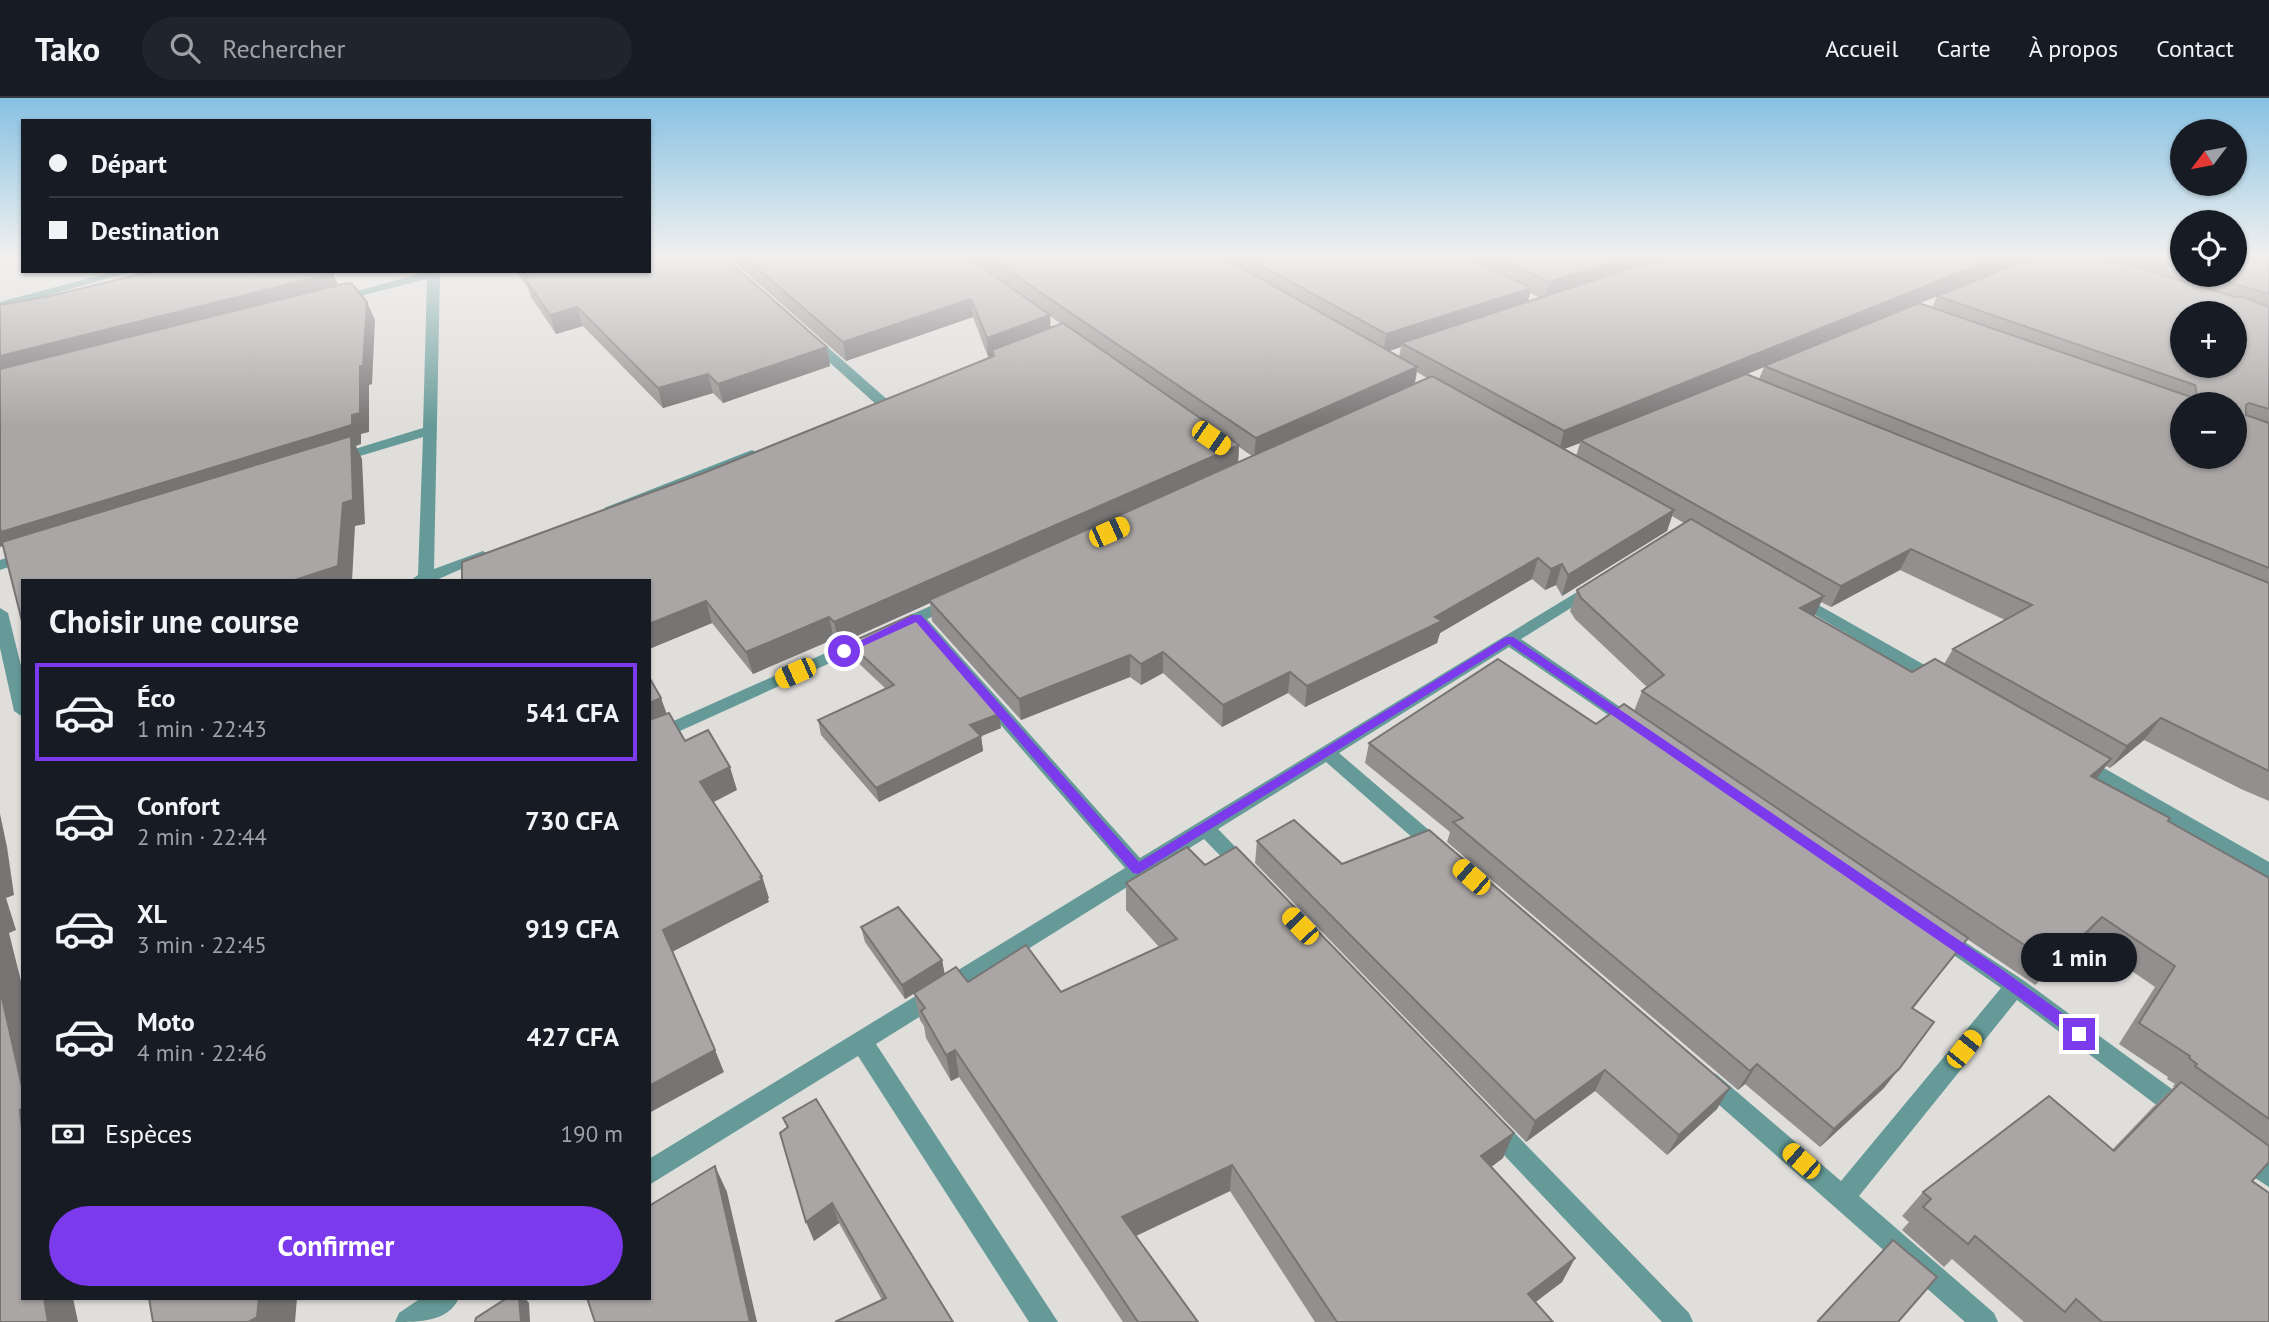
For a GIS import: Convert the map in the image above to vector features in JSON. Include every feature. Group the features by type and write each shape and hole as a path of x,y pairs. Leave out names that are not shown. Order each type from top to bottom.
{"street":[{"path":"424,579 433,312"},
{"path":"805,334 884,404"},
{"path":"326,463 431,430"},
{"path":"596,513 766,449"},
{"path":"0,565 39,552"},
{"path":"427,579 492,553"},
{"path":"651,1171 1614,574"},
{"path":"1791,594 1958,691"},
{"path":"651,738 967,595"},
{"path":"0,613 21,703"},
{"path":"917,618 1138,869"},
{"path":"1509,639 1647,734"},
{"path":"1326,752 1452,861"},
{"path":"2066,754 2269,872"},
{"path":"1205,828 1264,888"},
{"path":"1923,923 2015,986 2203,1126"},
{"path":"1843,1197 2015,986"},
{"path":"861,1041 1045,1322"},
{"path":"1695,1070 1985,1322"},
{"path":"1477,1110 1680,1322"},
{"path":"2225,1143 2269,1175"}],"building":[{"path":"0,312 176,312 0,356"},
{"path":"230,312 366,312 363,366 360,366 360,413 352,415 352,425 1,532 0,369"},
{"path":"582,312 787,312 827,347 718,384 708,374 658,388"},
{"path":"808,312 932,312 843,342"},
{"path":"976,312 1046,312 1050,315 987,338"},
{"path":"1070,312 1320,312 1417,367 1256,438"},
{"path":"1346,312 1455,312 1386,334"},
{"path":"1496,312 1861,312 1564,431 1401,343"},
{"path":"1897,312 1945,312 2177,392 2170,392 2170,469 2247,469 2247,415 2269,423 2269,568 1764,366"},
{"path":"1984,312 2170,312 2170,376"},
{"path":"2247,312 2269,312 2269,409 2247,404 2247,392 2196,392 2195,385 2175,378 2247,378"},
{"path":"1063,323 1239,445 834,622 829,617 746,652 706,601 651,623 651,579 462,579 462,562 701,474 994,356 992,350"},
{"path":"1746,374 2269,583 2269,771 2161,718 2127,746 1953,649 2032,605 1911,549 1841,586 1580,440"},
{"path":"1432,376 1674,510 1568,575 1562,564 1551,569 1538,558 1435,617 1442,621 1307,686 1290,672 1223,705 1163,652 1141,664 1130,655 1019,699 929,600"},
{"path":"351,436 353,500 343,503 338,566 298,579 21,579 21,617 2,542"},
{"path":"1691,519 1824,596 1800,608 1912,672 1935,659 2111,759 2091,776 2170,818 2168,821 2269,878 2269,1119 2195,1066 2197,1064 2190,1056 2139,1023 2175,966 2102,917 2053,964 1642,691 1664,675 1581,598 1577,590"},
{"path":"912,615 999,714 970,725 981,736 876,788 818,720 894,685 849,643"},
{"path":"1498,659 1596,724 1624,704 1968,938 1912,1008 1934,1022 1899,1069 1834,1129 1757,1064 1750,1071 1453,822 1463,818 1369,743"},
{"path":"651,680 661,698 651,702"},
{"path":"669,713 685,741 708,730 730,767 700,782 762,876 762,880 663,930 715,1050 651,1085 651,719"},
{"path":"1294,820 1342,864 1429,830 1730,1088 1679,1135 1605,1070 1535,1121 1257,841"},
{"path":"1187,847 1205,865 1236,847 1514,1133 1481,1156 1575,1258 1528,1294 1553,1322 1337,1322 1232,1165 1122,1217 1198,1322 1138,1322 955,1050 946,1055 921,1011 925,1008 914,993 956,967 968,982 1026,945 1061,992 1177,939 1126,883"},
{"path":"898,907 942,960 902,985 861,927"},
{"path":"0,989 21,1082 21,1300 44,1300 48,1322 0,1322"},
{"path":"2181,1082 2269,1146 2269,1162 2252,1181 2269,1193 2269,1322 2102,1322 2076,1299 2065,1312 1975,1236 1968,1244 1923,1207 1931,1199 1923,1192 2049,1096 2114,1151"},
{"path":"816,1099 953,1322 835,1322 886,1298 832,1203 806,1222 780,1133 788,1127 783,1118"},
{"path":"715,1166 750,1322 595,1322 588,1300 651,1300 651,1205"},
{"path":"1893,1240 1937,1277 1898,1322 1818,1321"},
{"path":"149,1300 259,1300 257,1317 248,1322 153,1322"},
{"path":"504,1300 519,1300 521,1322 475,1322 476,1318"}],"route":[{"path":"844,651 917,618 1138,869 1509,639 1992,970 2079,1034"}]}
